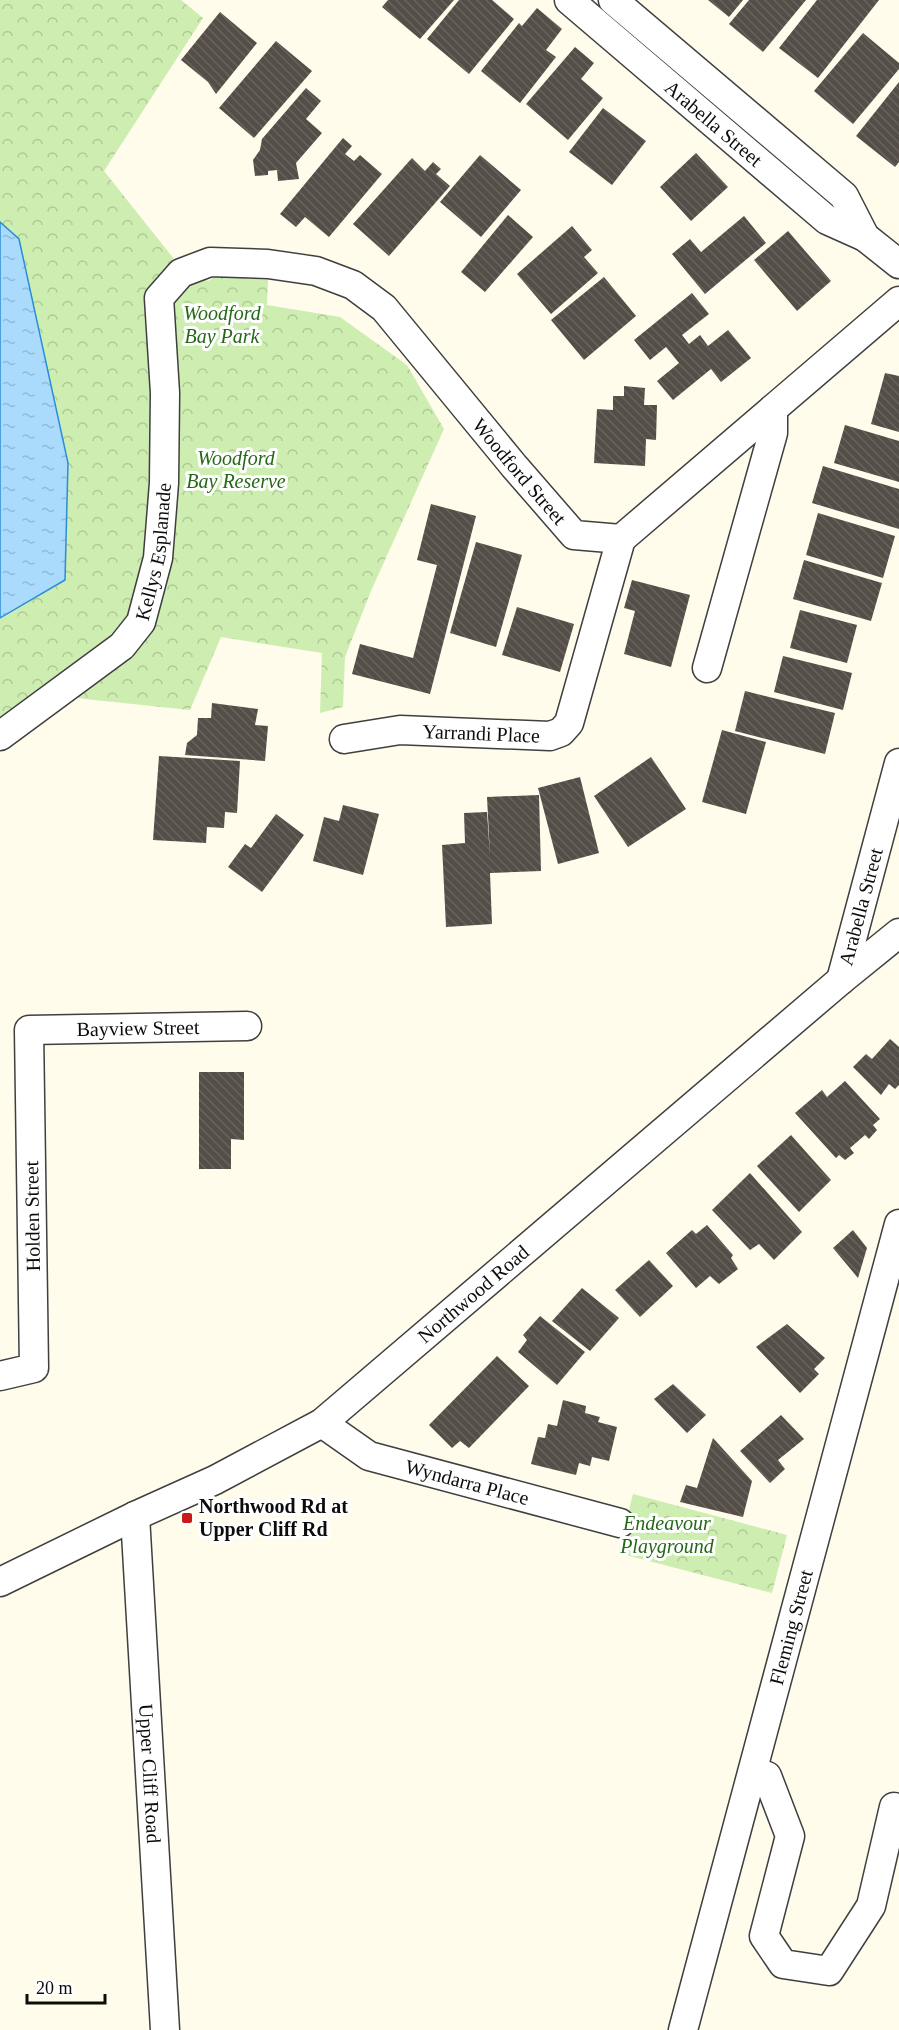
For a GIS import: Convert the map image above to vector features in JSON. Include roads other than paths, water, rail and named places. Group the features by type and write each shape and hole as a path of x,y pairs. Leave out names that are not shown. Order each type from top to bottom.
{"street":[{"name":"Arabella Street","path":"569,0 827,220 865,237 899,264"},
{"name":"Arabella Street","path":"613,0 844,196 865,237"},
{"name":"Woodford Street","path":"159,298 181,273 210,262 268,264 316,271 353,285 384,308 506,458 574,535 621,539"},
{"name":"Kellys Esplanade","path":"0,736 122,646 141,622 158,558 164,483 165,393 159,298"},
{"path":"621,539 899,301"},
{"path":"707,668 773,433 773,409"},
{"name":"Yarrandi Place","path":"344,740 400,730 550,736 561,732 569,723 621,539"},
{"name":"Arabella Street","path":"841,980 899,763"},
{"name":"Northwood Road","path":"0,1582 215,1480 322,1423 899,933"},
{"name":"Bayview Street","path":"29,1030 247,1026"},
{"name":"Holden Street","path":"0,1376 34,1368 29,1030"},
{"name":"Fleming Street","path":"683,2030 899,1224"},
{"name":"Wyndarra Place","path":"322,1423 369,1456 620,1523"},
{"name":"Upper Cliff Road","path":"135,1516 165,2030"},
{"path":"753,1771 767,1776 790,1836 765,1936 783,1964 828,1971 872,1906 894,1807"}],"water":[{"path":"0,222 19,239 68,463 65,580 0,618"}],"place":[{"name":"Northwood Rd at Upper Cliff Rd","path":"187,1518"}],"park label":[{"name":"Woodford Bay Park","path":"222,324"},
{"name":"Woodford Bay Reserve","path":"236,470"},
{"name":"Endeavour Playground","path":"667,1534"}]}
